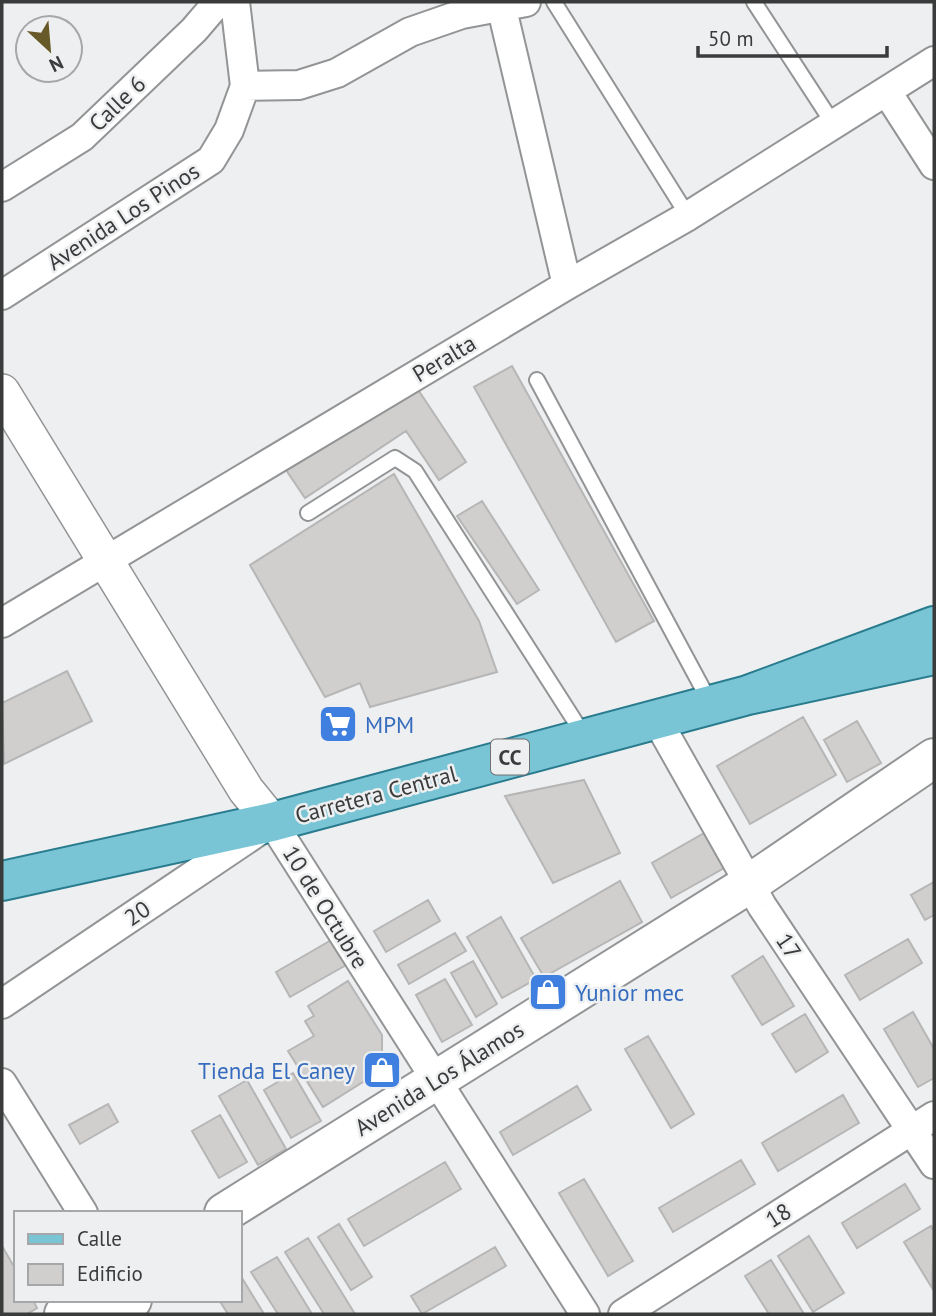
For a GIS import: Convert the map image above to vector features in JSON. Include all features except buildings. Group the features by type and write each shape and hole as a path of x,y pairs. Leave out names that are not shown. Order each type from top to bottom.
{"main road":[{"name":"Carretera Central","path":"748,695 934,626"},
{"name":"Carretera Central","path":"2,881 272,822 748,695 934,655"},
{"name":"Avenida Los Álamos","path":"755,895 934,758"},
{"name":"Avenida Los Álamos","path":"242,1232 443,1091 755,895 934,790"},
{"name":"Avenida Los Álamos","path":"227,1211 443,1091"},
{"path":"64,1314 83,1302"},
{"path":"111,1314 132,1302"}],"street":[{"name":"Calle 6","path":"2,187 82,136 194,30 218,2"},
{"name":"Avenida Los Pinos","path":"2,295 211,160 229,130 245,86 235,2"},
{"path":"245,86 299,85 337,73 410,32 462,14 514,5 567,285"},
{"name":"Peralta","path":"2,623 567,285 688,216 934,61"},
{"path":"887,92 934,164"},
{"name":"10 de Octubre","path":"2,392 103,562 246,790 272,822 585,1314"},
{"name":"17","path":"657,720 755,895 924,1123 934,1164"},
{"name":"20","path":"2,1004 272,822"},
{"path":"2,1083 82,1211"},
{"name":"18","path":"623,1314 924,1123"}],"lane":[{"path":"554,2 688,216"},
{"path":"754,2 834,125"},
{"path":"537,380 712,705"},
{"path":"308,513 396,458 415,471 585,737"}],"place":[{"name":"MPM","path":"338,724"},
{"name":"Yunior mec","path":"548,992"},
{"name":"Tienda El Caney","path":"382,1070"}]}
